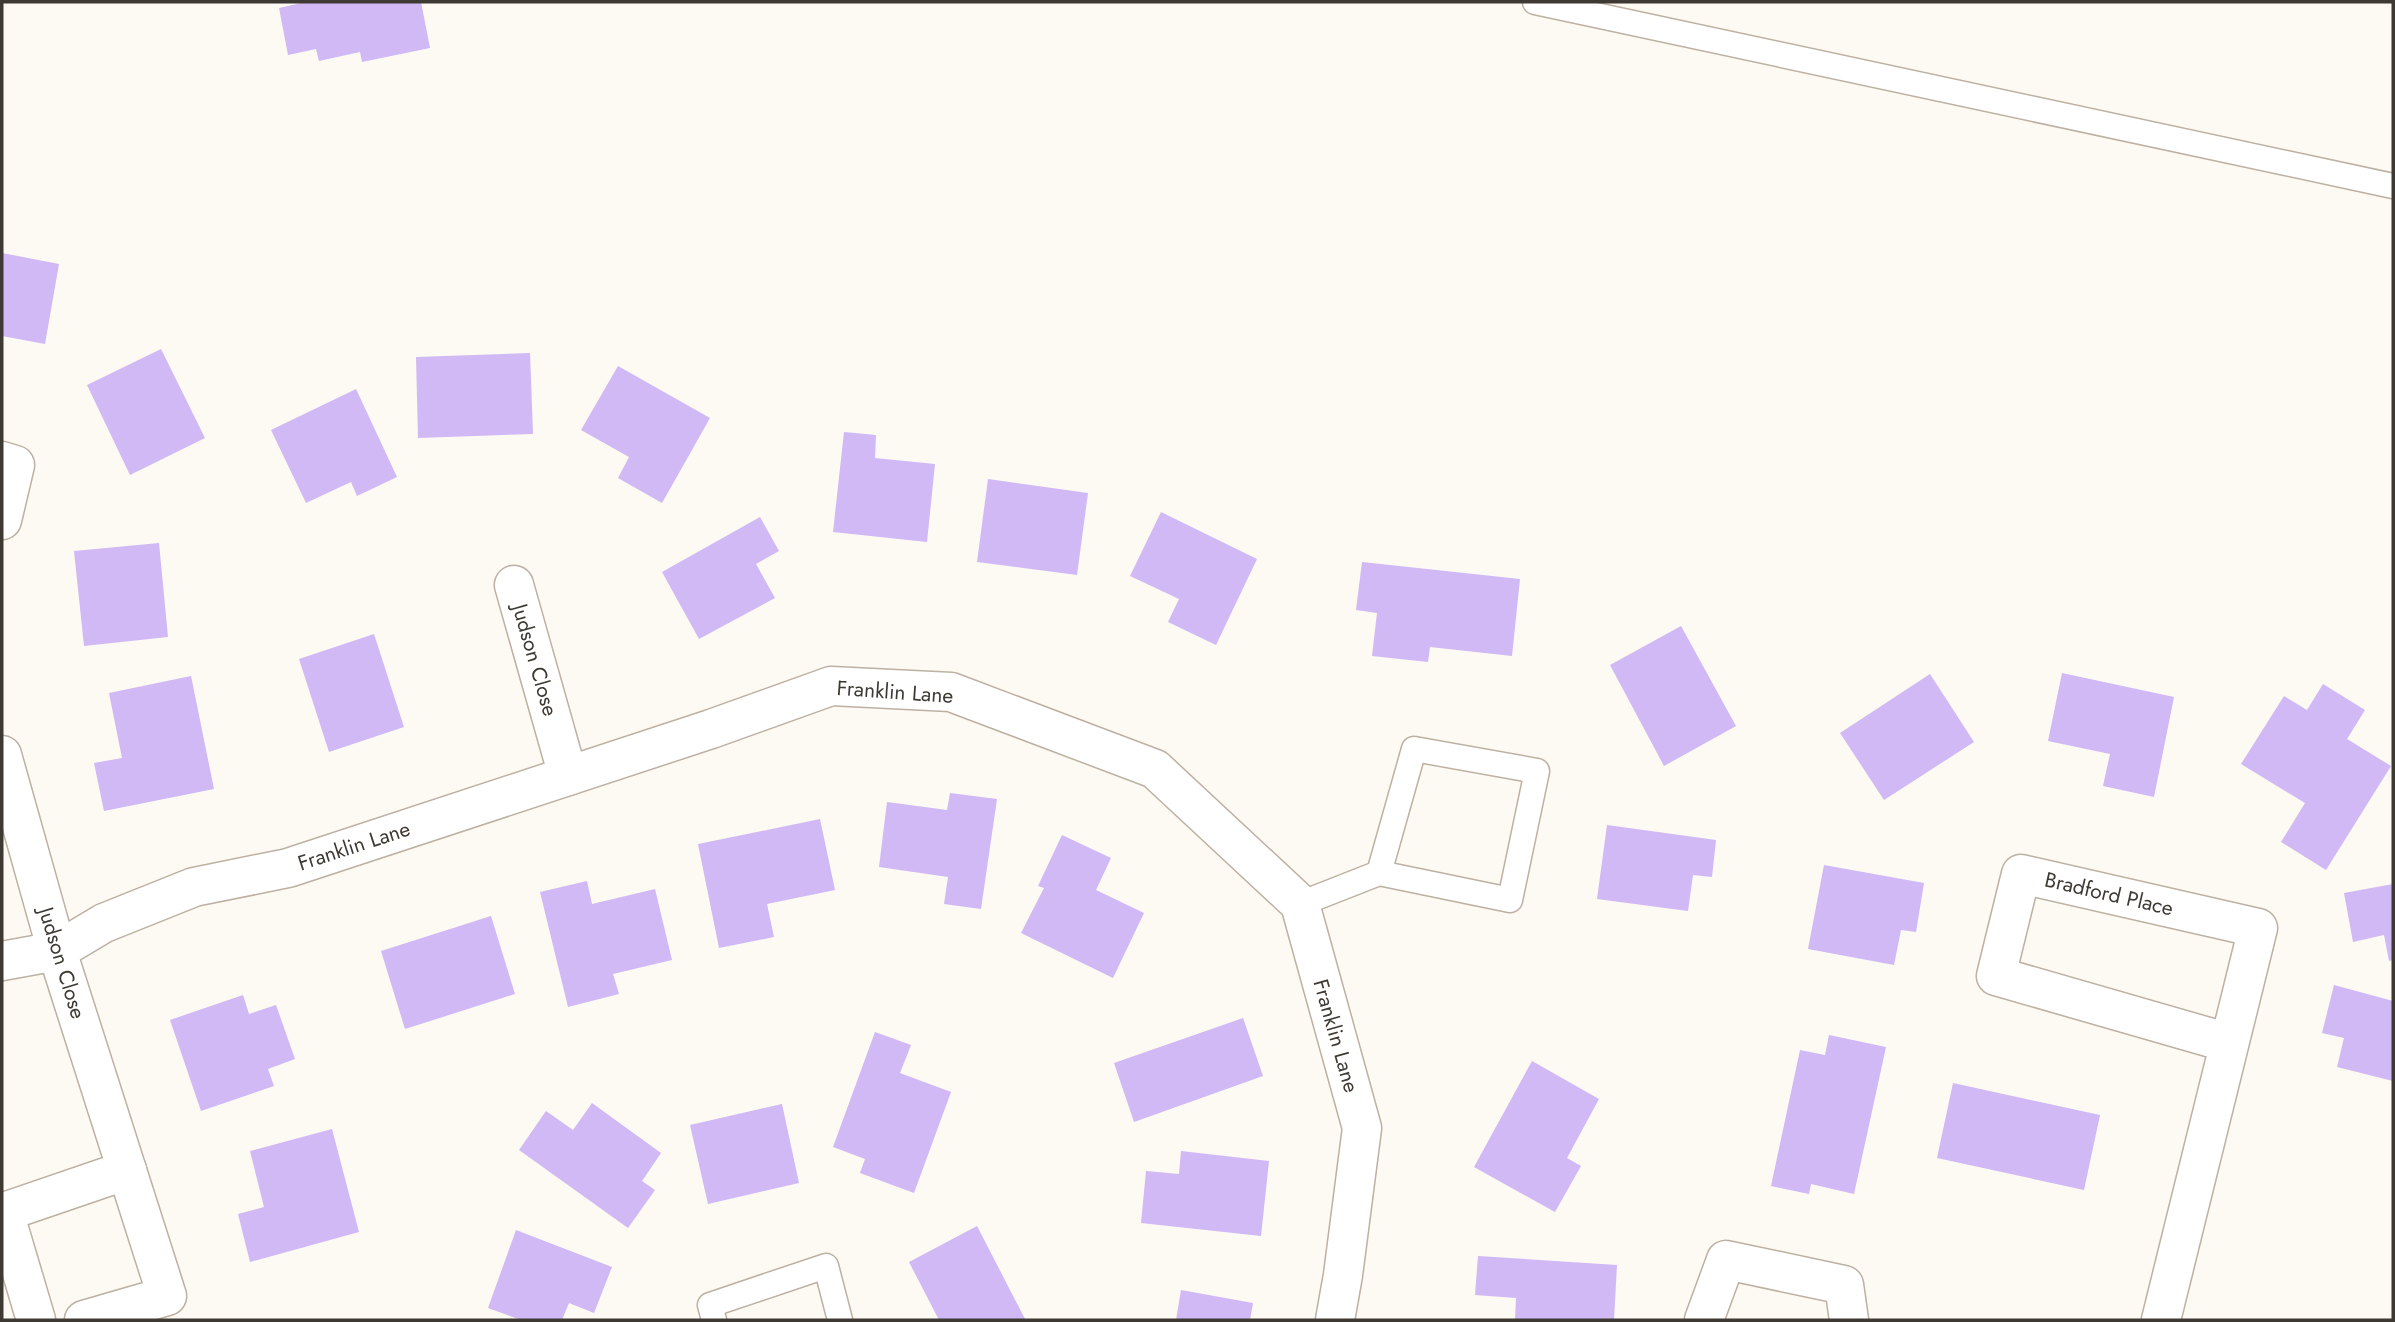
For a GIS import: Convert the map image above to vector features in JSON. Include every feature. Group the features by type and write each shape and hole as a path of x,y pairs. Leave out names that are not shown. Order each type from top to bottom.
{"street":[{"path":"2,461 15,465 2,520"},
{"name":"Judson Close","path":"514,585 568,776"},
{"name":"Franklin Lane","path":"2,961 57,951 104,923 194,887 288,868 711,729 831,686 951,692 1155,769 1300,904 1362,1128 1335,1320"},
{"name":"Judson Close","path":"2,755 57,951 167,1296 84,1320"},
{"name":"Bradford Place","path":"2161,1320 2258,928 2021,874 1996,976 2229,1044"},
{"path":"36,1320 4,1212 127,1170"},
{"path":"1704,1320 1726,1260 1844,1285 1849,1320"}],"lane":[{"path":"1535,2 2393,186"},
{"path":"1300,904 1379,873 1510,900 1537,771 1414,749 1379,873"},
{"path":"714,1320 710,1305 825,1266 840,1320"}],"building":[{"path":"306,2 421,2 430,48 362,62 360,52 319,61 316,49 288,55 279,8"},
{"path":"2,253 59,264 45,344 2,336"},
{"path":"161,349 205,438 130,475 87,385"},
{"path":"530,353 533,434 418,438 416,357"},
{"path":"618,366 710,418 662,503 618,478 629,457 581,430"},
{"path":"356,389 397,477 357,496 351,482 306,503 271,430"},
{"path":"844,432 876,435 875,458 935,464 927,542 833,532"},
{"path":"988,479 1088,493 1077,575 977,562"},
{"path":"1161,512 1257,559 1216,645 1168,622 1179,599 1130,576"},
{"path":"760,517 779,551 756,564 775,598 699,639 662,572"},
{"path":"159,543 168,637 84,646 74,551"},
{"path":"1362,562 1520,579 1512,656 1430,647 1428,662 1372,656 1377,613 1356,610"},
{"path":"1681,626 1736,726 1664,766 1610,665"},
{"path":"374,634 404,727 329,752 299,659"},
{"path":"2062,673 2174,697 2154,797 2103,786 2110,754 2048,741"},
{"path":"1930,674 1974,742 1884,800 1840,733"},
{"path":"191,676 214,789 104,811 94,763 122,758 109,693"},
{"path":"2323,684 2365,710 2347,739 2391,766 2326,870 2281,842 2305,803 2241,764 2284,696 2307,710"},
{"path":"950,793 997,799 981,909 944,904 948,877 879,867 887,802 947,810"},
{"path":"820,819 835,890 767,904 774,937 719,948 698,844"},
{"path":"1607,825 1716,840 1712,877 1693,875 1688,911 1597,899"},
{"path":"1062,835 1111,858 1096,890 1144,913 1113,978 1021,933 1044,888 1038,886"},
{"path":"1824,865 1924,883 1916,932 1901,930 1894,965 1808,949"},
{"path":"587,881 592,904 655,889 672,960 613,974 619,994 568,1007 540,892"},
{"path":"2393,884 2393,960 2389,961 2384,935 2353,942 2344,893"},
{"path":"491,916 515,994 405,1029 381,951"},
{"path":"2334,985 2393,1001 2393,1081 2337,1067 2344,1038 2322,1033"},
{"path":"243,995 249,1014 276,1005 295,1059 268,1069 274,1086 201,1111 170,1020"},
{"path":"1243,1018 1263,1076 1134,1122 1114,1063"},
{"path":"875,1032 911,1045 900,1073 951,1092 914,1193 860,1173 865,1159 833,1147"},
{"path":"1829,1035 1886,1047 1854,1194 1811,1184 1809,1194 1771,1186 1800,1050 1825,1055"},
{"path":"1532,1061 1599,1099 1567,1158 1581,1166 1555,1212 1474,1167"},
{"path":"1953,1083 2100,1115 2084,1190 1937,1158"},
{"path":"592,1103 661,1153 642,1181 655,1190 628,1228 519,1150 546,1111 573,1130"},
{"path":"782,1104 799,1183 708,1204 690,1125"},
{"path":"332,1129 359,1232 250,1262 238,1214 264,1207 250,1151"},
{"path":"1181,1151 1269,1161 1261,1236 1141,1223 1146,1171 1179,1174"},
{"path":"977,1226 1024,1320 939,1320 909,1262"},
{"path":"516,1230 612,1267 594,1313 569,1303 562,1320 521,1320 488,1308"},
{"path":"1478,1256 1617,1265 1614,1320 1515,1320 1516,1298 1475,1295"},
{"path":"1181,1290 1253,1303 1250,1320 1176,1320"}]}
